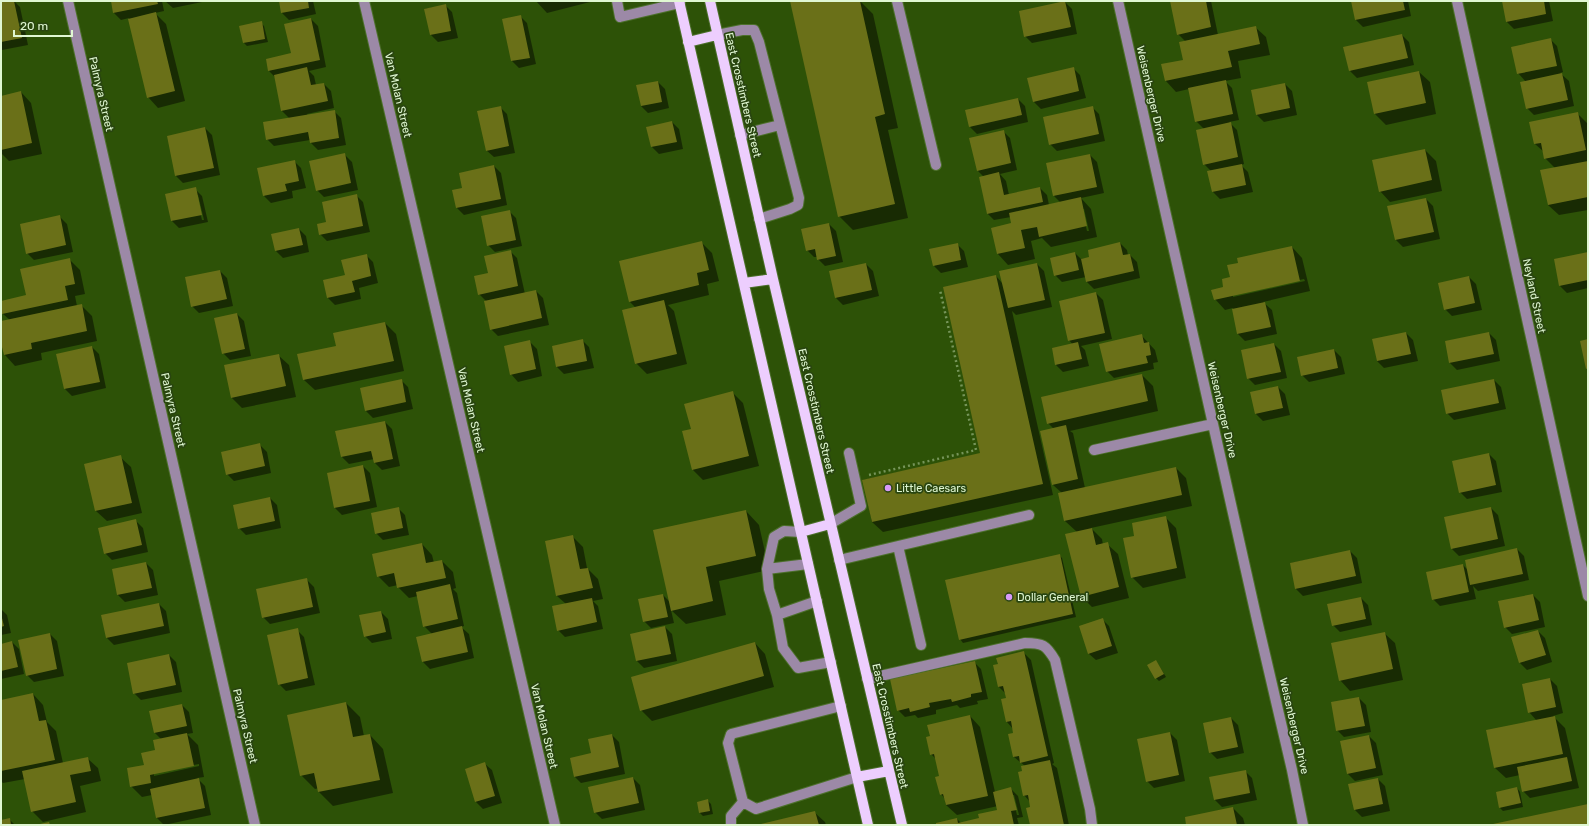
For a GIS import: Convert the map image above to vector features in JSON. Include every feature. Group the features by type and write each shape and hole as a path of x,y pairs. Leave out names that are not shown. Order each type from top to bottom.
{"main road":[{"name":"East Crosstimbers Street","path":"710,1 830,524 902,825"},
{"path":"679,2 868,825"},
{"path":"688,42 718,35"},
{"path":"744,283 773,279"},
{"path":"801,532 830,524"},
{"path":"857,777 889,771"}],"street":[{"name":"Palmyra Street","path":"68,1 255,825"},
{"name":"Van Molan Street","path":"364,1 555,825"},
{"path":"617,1 620,17 679,2"},
{"path":"898,1 936,165"},
{"name":"Weisenberger Drive","path":"1118,1 1292,770 1303,825"},
{"name":"Neyland Street","path":"1457,1 1588,596"},
{"path":"718,35 742,30 754,30 760,42 799,198 798,204 790,209 759,219"},
{"path":"740,135 780,125"},
{"path":"1094,450 1213,424"},
{"path":"830,524 861,506 849,453"},
{"path":"839,560 1029,515"},
{"path":"801,532 784,531 774,537 768,569 769,589 777,615 783,648 798,668 831,662"},
{"path":"898,546 921,645"},
{"path":"768,569 808,564"},
{"path":"777,615 817,601"},
{"path":"867,679 1025,643 1038,643 1048,648 1055,660 1090,810 1092,825"},
{"path":"841,706 731,734 728,743 743,802 756,809 857,777"},
{"path":"731,825 731,816 743,802"}],"path":[{"path":"855,479 976,450 940,290"}],"building":[{"path":"14,1 22,38 1,42 1,2"},
{"path":"111,1 157,1 158,4 113,13"},
{"path":"279,1 308,1 309,8 281,13"},
{"path":"790,1 860,1 885,114 875,117 895,204 838,217"},
{"path":"1065,1 1071,27 1024,37 1019,11"},
{"path":"1170,1 1206,1 1211,27 1177,35"},
{"path":"1351,1 1403,1 1405,10 1355,20"},
{"path":"1502,1 1544,1 1546,14 1506,22"},
{"path":"446,4 451,31 430,35 424,9"},
{"path":"156,12 175,91 147,98 128,19"},
{"path":"521,15 530,58 511,61 502,19"},
{"path":"311,18 320,60 268,71 266,59 291,53 284,24"},
{"path":"262,21 265,39 243,43 239,26"},
{"path":"1256,26 1260,44 1228,51 1232,67 1165,81 1161,64 1183,60 1179,42"},
{"path":"1402,34 1408,58 1349,71 1343,47"},
{"path":"1551,38 1557,66 1517,74 1511,47"},
{"path":"307,67 311,85 324,83 328,101 281,111 274,75"},
{"path":"1074,67 1079,91 1033,102 1027,78"},
{"path":"1419,71 1426,103 1374,114 1367,82"},
{"path":"1562,73 1568,100 1526,109 1520,82"},
{"path":"1226,80 1233,114 1195,122 1188,88"},
{"path":"658,81 662,102 641,106 636,85"},
{"path":"1285,83 1290,108 1256,115 1251,90"},
{"path":"21,91 32,143 1,150 1,96"},
{"path":"1018,98 1022,115 969,127 965,110"},
{"path":"501,106 509,146 486,151 477,111"},
{"path":"1093,106 1099,134 1049,145 1043,117"},
{"path":"335,110 339,138 310,143 308,132 266,140 263,122"},
{"path":"1578,112 1586,150 1544,159 1541,143 1534,144 1529,122"},
{"path":"672,121 677,142 651,147 646,127"},
{"path":"1231,122 1238,157 1203,165 1196,130"},
{"path":"205,127 214,168 175,176 167,136"},
{"path":"1004,130 1011,163 977,171 969,138"},
{"path":"1425,149 1432,180 1379,192 1372,160"},
{"path":"345,153 351,183 316,191 309,161"},
{"path":"1090,154 1097,187 1053,196 1046,163"},
{"path":"295,160 299,181 285,184 287,191 263,196 257,168"},
{"path":"1588,161 1588,197 1548,205 1540,170"},
{"path":"1242,164 1246,185 1212,192 1207,171"},
{"path":"494,165 501,199 456,208 452,190 462,188 459,173"},
{"path":"999,172 1004,195 1040,187 1043,202 987,214 979,177"},
{"path":"196,187 202,215 171,221 165,194"},
{"path":"357,194 363,226 319,235 317,224 326,222 322,202"},
{"path":"1081,197 1087,226 1039,237 1037,227 1021,230 1025,248 997,254 991,228 1011,223 1009,213"},
{"path":"1426,198 1434,232 1395,240 1387,206"},
{"path":"510,210 516,240 487,246 481,216"},
{"path":"60,215 66,245 26,254 20,224"},
{"path":"829,223 836,256 817,260 815,249 806,251 801,229"},
{"path":"299,228 303,245 275,251 271,234"},
{"path":"702,241 709,270 697,273 699,285 629,302 619,261"},
{"path":"1120,242 1123,255 1130,254 1134,271 1086,282 1081,259 1089,257 1088,250"},
{"path":"958,243 961,260 933,266 929,249"},
{"path":"1292,246 1300,281 1214,300 1211,290 1223,287 1222,279 1230,277 1227,265 1238,263 1237,258"},
{"path":"511,250 518,286 478,295 474,276 488,273 484,256"},
{"path":"1075,252 1079,270 1054,276 1050,258"},
{"path":"1588,252 1588,280 1559,286 1554,259"},
{"path":"367,254 371,276 352,281 355,292 327,298 323,280 345,275 341,260"},
{"path":"70,258 75,284 65,286 68,300 2,314 1,301 26,295 20,269"},
{"path":"866,263 872,290 835,298 829,271"},
{"path":"1037,263 1045,300 1008,308 999,271"},
{"path":"220,270 227,299 191,307 185,277"},
{"path":"996,275 1043,484 872,522 862,480 980,453 943,287"},
{"path":"1469,276 1475,303 1444,310 1438,283"},
{"path":"536,290 542,318 490,330 484,301"},
{"path":"1096,292 1105,333 1068,341 1059,301"},
{"path":"664,300 677,354 635,364 622,310"},
{"path":"1265,302 1271,327 1237,334 1232,309"},
{"path":"82,304 87,331 31,343 32,349 4,355 1,343 1,321"},
{"path":"237,313 245,349 222,354 214,318"},
{"path":"385,322 394,361 303,380 297,354 336,346 333,333"},
{"path":"1406,332 1411,354 1377,361 1372,339"},
{"path":"1489,332 1494,354 1449,363 1445,341"},
{"path":"1142,334 1144,343 1149,342 1151,355 1146,356 1148,363 1106,372 1099,344"},
{"path":"583,339 587,361 556,367 552,346"},
{"path":"1588,339 1588,368 1586,369 1580,341"},
{"path":"530,340 536,369 510,375 504,346"},
{"path":"1078,342 1082,359 1055,365 1052,348"},
{"path":"1274,343 1281,372 1247,379 1241,350"},
{"path":"92,346 100,382 64,389 56,354"},
{"path":"1334,349 1338,368 1301,376 1297,357"},
{"path":"279,354 286,386 231,398 224,365"},
{"path":"1142,374 1148,401 1047,424 1041,397"},
{"path":"402,379 406,402 365,411 360,388"},
{"path":"1494,379 1499,403 1446,414 1441,390"},
{"path":"1278,386 1283,408 1255,414 1250,392"},
{"path":"733,391 749,456 692,470 682,431 691,429 684,404"},
{"path":"385,421 393,459 374,463 371,451 341,457 335,431"},
{"path":"1066,425 1078,479 1052,485 1040,431"},
{"path":"260,443 265,466 226,475 221,452"},
{"path":"1489,453 1496,485 1459,493 1452,461"},
{"path":"121,455 132,503 95,511 84,464"},
{"path":"363,465 370,501 334,508 327,473"},
{"path":"1176,467 1182,495 1064,521 1058,493"},
{"path":"270,497 275,521 238,529 233,505"},
{"path":"399,507 403,528 375,534 371,513"},
{"path":"1491,507 1498,539 1451,549 1444,517"},
{"path":"746,510 756,556 706,567 713,601 671,611 653,530"},
{"path":"1166,516 1177,568 1131,578 1123,538 1134,536 1132,523"},
{"path":"136,519 142,545 104,554 98,528"},
{"path":"1092,528 1096,545 1108,542 1119,587 1081,597 1065,534"},
{"path":"573,535 580,569 588,568 593,588 556,596 545,541"},
{"path":"422,543 426,563 442,560 446,578 397,588 394,573 377,577 372,554"},
{"path":"1517,548 1523,574 1470,585 1465,560"},
{"path":"1350,550 1356,576 1295,589 1290,563"},
{"name":"Dollar General","path":"1060,554 1073,614 959,640 945,580"},
{"path":"146,562 152,588 117,595 112,569"},
{"path":"1463,564 1469,592 1432,600 1426,572"},
{"path":"307,578 313,607 262,618 256,589"},
{"path":"450,584 458,619 423,627 416,592"},
{"path":"663,594 668,617 643,622 638,599"},
{"path":"1533,594 1539,620 1504,628 1498,601"},
{"path":"1361,597 1366,619 1332,626 1327,604"},
{"path":"592,598 597,622 557,631 552,606"},
{"path":"159,603 164,626 106,638 101,615"},
{"path":"381,611 386,632 364,637 359,615"},
{"path":"1,614 4,626 1,627"},
{"path":"1103,618 1112,646 1088,654 1079,626"},
{"path":"462,626 468,652 422,662 416,637"},
{"path":"665,626 671,654 636,661 630,634"},
{"path":"298,628 308,678 278,685 267,635"},
{"path":"1538,630 1546,655 1519,663 1511,637"},
{"path":"1385,632 1393,669 1339,681 1331,643"},
{"path":"50,633 57,669 26,676 18,640"},
{"path":"12,641 18,667 1,671 1,644"},
{"path":"755,642 764,676 640,711 631,677"},
{"path":"1024,651 1048,756 1020,763 1019,756 1013,757 1008,734 1013,733 1011,721 1006,722 1001,699 1006,698 1003,686 998,687 993,665 998,664 996,658"},
{"path":"169,654 176,685 133,694 127,663"},
{"path":"1156,660 1164,674 1155,679 1147,665"},
{"path":"975,661 982,692 971,694 971,697 952,702 951,699 929,703 930,707 910,712 909,708 897,711 890,679"},
{"path":"1550,678 1556,707 1528,713 1522,684"},
{"path":"33,693 39,721 46,720 55,760 1,771 1,700"},
{"path":"1359,697 1365,726 1336,731 1331,702"},
{"path":"346,702 353,737 370,734 380,780 318,792 314,773 300,776 287,715"},
{"path":"182,704 187,726 154,733 149,711"},
{"path":"970,715 988,796 946,805 943,794 940,795 935,777 939,776 934,754 930,755 926,737 930,736 927,725"},
{"path":"1555,716 1563,754 1494,768 1486,730"},
{"path":"1231,717 1238,747 1209,753 1203,723"},
{"path":"1170,732 1179,775 1146,782 1137,739"},
{"path":"187,733 194,766 150,775 151,783 130,787 127,768 144,765 141,753 155,750 153,740"},
{"path":"612,734 619,767 574,777 570,758 591,753 588,739"},
{"path":"1369,735 1376,768 1347,774 1340,741"},
{"path":"88,757 91,771 70,775 76,802 31,812 22,771"},
{"path":"1567,757 1572,781 1522,792 1517,767"},
{"path":"1050,760 1064,825 1030,825 1026,808 1030,807 1028,795 1023,796 1018,772 1022,771 1021,766"},
{"path":"485,762 495,796 475,802 465,769"},
{"path":"1246,770 1250,793 1214,800 1209,777"},
{"path":"633,777 639,803 594,813 588,787"},
{"path":"199,778 205,808 156,818 150,789"},
{"path":"1378,778 1383,804 1354,810 1348,784"},
{"path":"1011,787 1017,810 1011,811 1014,825 936,825 936,823 957,818 958,823 979,818 978,814 997,810 993,792"},
{"path":"1517,787 1521,803 1499,808 1496,792"},
{"path":"708,799 710,811 699,813 697,802"},
{"path":"1588,804 1588,825 1493,825 1493,824"},
{"path":"1233,807 1237,825 1186,825 1185,817"},
{"path":"815,811 819,825 761,825 761,824"},
{"path":"10,818 11,825 1,825 1,820"},
{"path":"49,822 50,825 40,825 40,824"}],"place":[{"name":"Little Caesars","path":"888,488"},
{"name":"Dollar General","path":"1009,597"}]}
